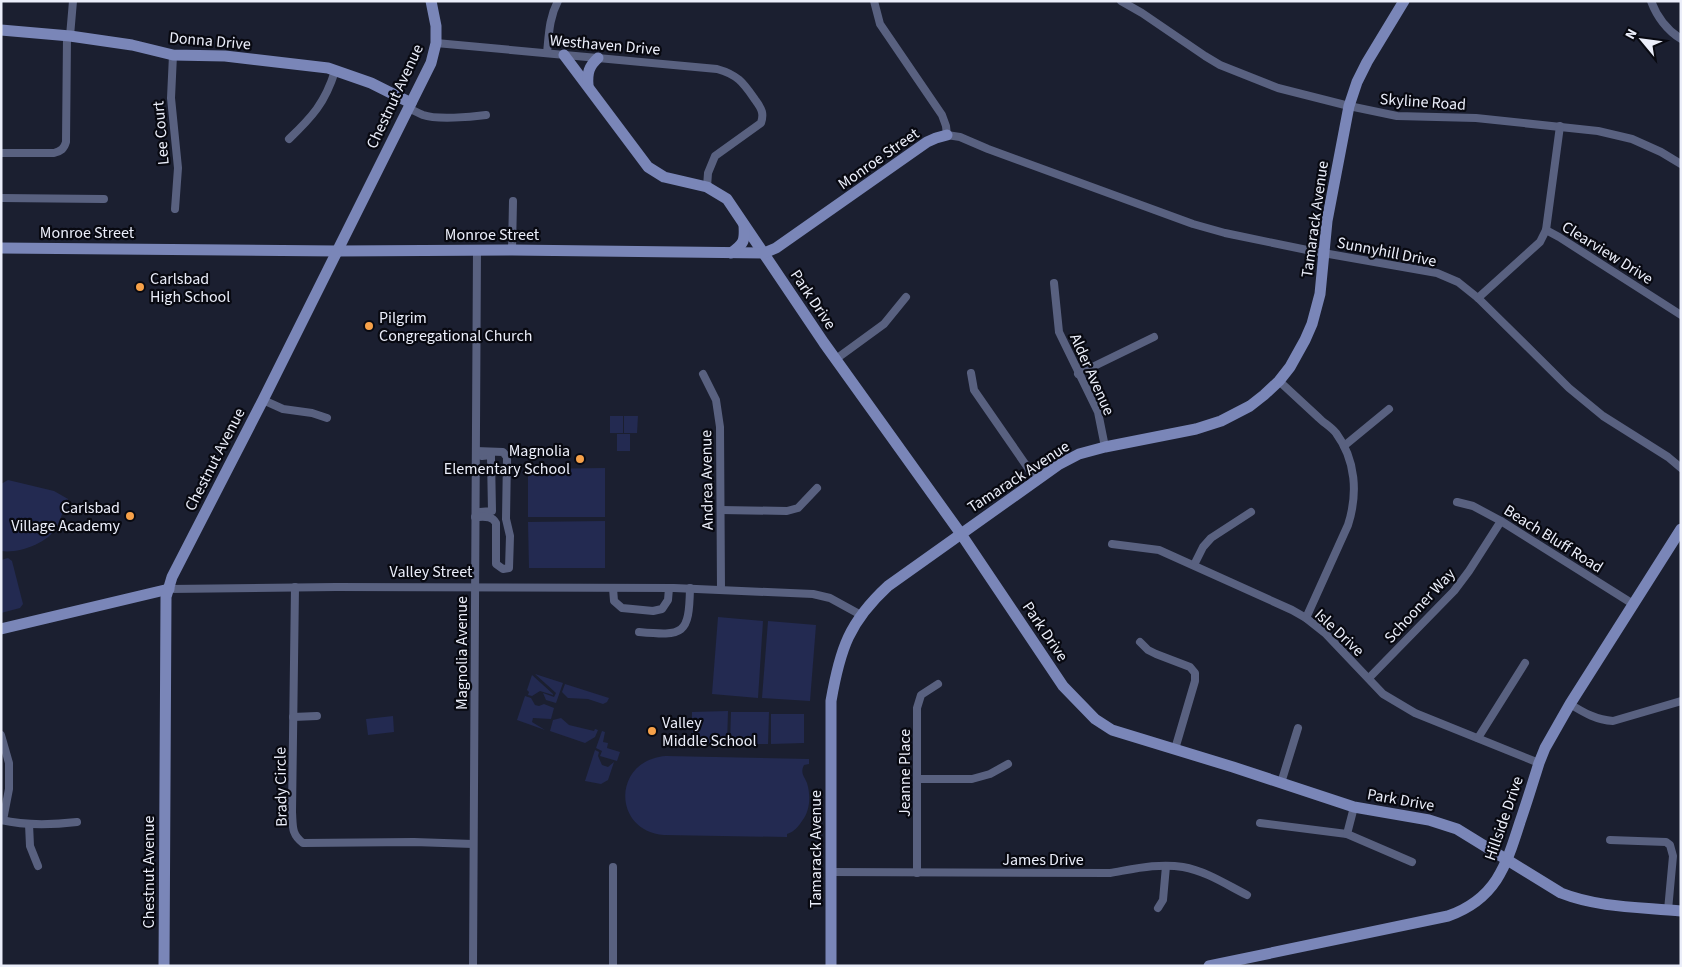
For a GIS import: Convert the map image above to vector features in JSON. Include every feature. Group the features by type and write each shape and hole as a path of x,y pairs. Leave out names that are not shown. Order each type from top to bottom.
{"main road":[{"name":"Chestnut Avenue","path":"164,966 166,597 172,576 431,63 436,43 436,26 431,1"},
{"name":"Tamarack Avenue","path":"831,966 831,701 837,666 842,650 861,615 874,598 888,586 1058,465 1079,454 1196,429 1221,421 1250,406 1279,381 1305,340 1312,324 1320,294 1327,221 1349,106 1357,82 1367,62 1404,1"},
{"name":"Donna Drive","path":"1,30 68,36 132,45 173,56 225,56 328,68 371,83 410,106"},
{"name":"Park Drive","path":"564,55 648,166 664,177 707,187 727,199 836,359 961,534 1063,686 1095,719 1112,730 1354,807 1442,823 1457,829 1561,893 1576,899 1607,905 1681,911"},
{"path":"588,85 588,70 591,64 598,58"},
{"name":"Monroe Street","path":"1,248 764,253 776,248 927,142 948,135"},
{"path":"731,253 741,246 745,237 744,225"},
{"name":"Hillside Drive","path":"1209,966 1448,916 1460,912 1475,903 1488,891 1499,878 1508,860 1545,748 1570,704 1681,529"},
{"name":"Valley Street","path":"1,629 169,588"}],"street":[{"path":"1,153 54,153 60,152 64,147 66,142 68,36 73,1"},
{"path":"547,53 552,12 558,1"},
{"path":"874,1 880,24 942,116 948,135"},
{"name":"Skyline Road","path":"1121,1 1220,65 1265,84 1349,106 1397,116 1476,118 1598,131 1632,139 1661,152 1681,164"},
{"path":"1651,1 1656,13 1671,33 1681,39"},
{"name":"Westhaven Drive","path":"436,43 717,68 727,72 741,80 762,108 763,117 760,123 716,156 708,173 707,187"},
{"name":"Lee Court","path":"173,56 170,98 178,168 175,209"},
{"path":"289,139 319,108 329,90 335,71"},
{"path":"410,106 423,115 432,116 472,117 486,114"},
{"path":"1478,298 1540,242 1546,230 1560,126"},
{"name":"Sunnyhill Drive","path":"948,135 960,137 1193,224 1225,233 1437,274 1458,282 1478,298 1569,388 1603,416 1668,457 1681,468"},
{"path":"1,198 104,199"},
{"path":"512,250 513,201"},
{"name":"Clearview Drive","path":"1546,230 1559,236 1681,315"},
{"name":"Magnolia Avenue","path":"473,966 477,250"},
{"name":"Alder Avenue","path":"1054,283 1059,332 1098,412 1105,447"},
{"path":"836,359 884,324 906,297"},
{"path":"1078,374 1154,337"},
{"path":"971,373 974,390 1037,481"},
{"name":"Andrea Avenue","path":"702,374 716,400 720,427 720,590"},
{"path":"1279,381 1335,432 1344,446 1353,470 1355,494 1348,525 1306,618"},
{"path":"262,400 283,409 312,413 327,418"},
{"path":"1344,446 1389,409"},
{"path":"475,514 494,520 496,564 503,569 509,568 510,536 506,519 507,457 503,452 476,454"},
{"path":"476,454 491,455 492,511"},
{"path":"721,510 787,511 798,508 817,488"},
{"name":"Beach Bluff Road","path":"1457,502 1473,506 1501,521 1633,604"},
{"path":"475,514 492,511 507,512"},
{"path":"1194,565 1203,547 1211,538 1251,512"},
{"name":"Schooner Way","path":"1369,678 1454,591 1501,521"},
{"name":"Isle Drive","path":"1112,544 1159,550 1306,618 1325,633 1384,694 1415,713 1539,762"},
{"name":"Brady Circle","path":"295,587 292,812 296,838 303,843 414,842 473,844"},
{"name":"Valley Street","path":"169,588 690,588 813,594 830,598 861,615"},
{"path":"613,588 614,601 622,608 653,611 662,609 668,600 669,588"},
{"path":"639,632 661,635 673,634 680,630 685,625 689,616 690,588"},
{"path":"1140,642 1148,650 1190,667 1195,673 1195,681 1174,749"},
{"path":"1478,738 1525,663"},
{"name":"Jeanne Place","path":"917,872 918,708 920,695 938,684"},
{"path":"1570,704 1590,716 1603,721 1613,721 1681,701"},
{"path":"293,717 317,716"},
{"path":"1281,783 1298,728"},
{"path":"1,734 9,763 9,789 2,820 54,825 77,822"},
{"path":"917,779 972,779 990,774 1008,764"},
{"path":"1347,834 1354,807"},
{"path":"1260,823 1347,834 1412,862"},
{"path":"29,824 30,846 38,866"},
{"path":"1610,840 1666,842 1670,846 1673,856 1668,910"},
{"name":"James Drive","path":"831,872 1110,873 1150,866 1166,866 1183,867 1204,874 1248,895"},
{"path":"1158,908 1162,900 1166,866"},
{"path":"613,867 613,966"}],"shaded area":[{"path":"610,416 623,416 623,433 610,433"},
{"path":"624,416 638,416 637,433 624,433"},
{"path":"617,434 630,434 630,451 617,451"},
{"path":"605,468 605,517 528,517 528,469"},
{"path":"8,480 54,491 68,499 52,533 40,543 16,551 1,551 1,484"},
{"path":"605,521 605,568 529,568 528,522"},
{"path":"8,558 12,561 23,604 20,608 1,613 1,560"},
{"path":"718,617 763,621 758,698 712,694"},
{"path":"768,621 816,625 810,701 762,698"},
{"path":"535,674 563,683 556,703 546,700 543,693 554,697 556,693"},
{"path":"532,675 553,695 540,691 532,696 528,695 529,692 527,690"},
{"path":"565,684 609,698 603,704 588,699 568,698 562,692"},
{"path":"525,696 531,698 535,705 544,704 554,708 551,719 533,718 532,722 545,730 517,720"},
{"path":"728,711 727,743 692,744 692,712"},
{"path":"731,712 769,712 768,744 730,744"},
{"path":"771,714 804,714 804,743 771,744"},
{"path":"393,716 394,732 368,735 366,719"},
{"path":"561,718 569,725 594,731 595,729 598,730 595,737 585,743 550,731 553,720"},
{"path":"602,731 605,732 603,742 608,743 607,748 620,752 617,761 600,756 602,751 596,748"},
{"path":"595,750 599,752 598,756 602,765 608,767 614,762 608,780 601,784 585,781"},
{"path":"666,756 809,759 809,764 804,765 802,770 809,793 807,813 794,831 787,834 787,837 664,835 647,831 635,822 628,809 625,796 628,782 636,769 648,760"}],"place":[{"name":"Carlsbad High School","path":"140,287"},
{"name":"Pilgrim Congregational Church","path":"369,326"},
{"name":"Magnolia Elementary School","path":"580,459"},
{"name":"Carlsbad Village Academy","path":"130,516"},
{"name":"Valley Middle School","path":"652,731"}]}
